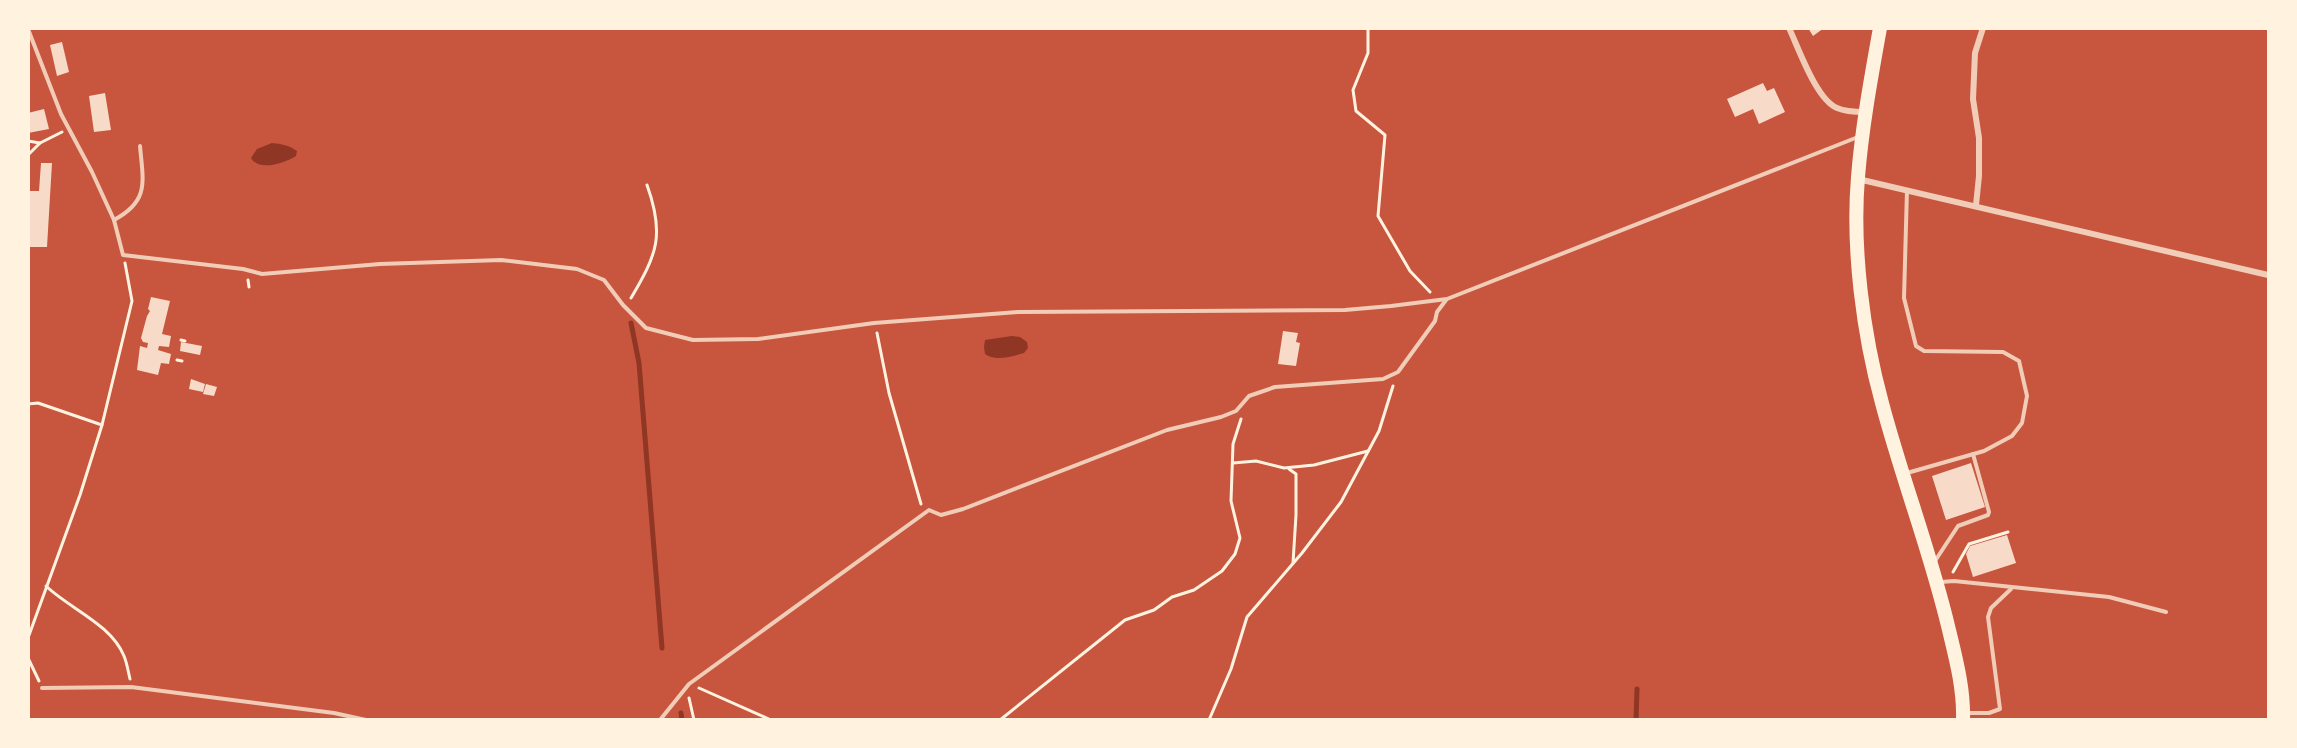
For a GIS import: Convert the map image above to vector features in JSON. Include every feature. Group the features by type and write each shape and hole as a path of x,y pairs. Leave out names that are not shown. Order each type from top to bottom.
{"main road":[{"path":"1880,28 1862,135 1858,179 1857,230 1867,337 1881,402 1937,583 1959,672 1964,716"}],"street":[{"path":"1789,28 1824,98 1836,108 1851,112 1866,112"},
{"path":"1976,205 1979,166 1974,88 1975,54 1983,28"},
{"path":"1858,179 1976,205 2268,276"}],"lane":[{"path":"28,30 61,114 114,220 123,255 243,269 262,274 380,264 501,260 577,269 604,280 646,328 693,340 758,339 874,322 1018,312 1345,310 1447,300 1862,135"},
{"path":"114,220 130,211 140,200 143,179 140,147"},
{"path":"1903,474 1984,451 2012,435 2022,423 2027,396 2019,361 2003,352 1924,351 1916,346 1904,298 1907,190"},
{"path":"660,720 689,684 923,513 929,510 941,515 963,509 1167,430 1221,417 1236,411 1249,396 1275,387 1383,379 1398,372 1435,321 1437,312 1447,300"},
{"path":"1932,566 1958,526 1989,512 1973,454"},
{"path":"1937,583 1954,580 2109,597 2166,612"},
{"path":"1964,716 1989,713 2000,709 1988,617 1991,608 2012,588"},
{"path":"42,688 131,687 334,713 366,720"}],"path":[{"path":"1368,28 1368,53 1353,90 1356,111 1385,135 1378,216 1410,271 1440,301"},
{"path":"28,155 40,143 68,127"},
{"path":"28,141 40,143"},
{"path":"626,307 646,273 656,247 658,231 656,211 647,185"},
{"path":"28,638 80,495 102,425 132,301 123,255"},
{"path":"874,322 889,393 923,513"},
{"path":"1209,720 1231,669 1247,617 1293,564 1341,502 1379,431 1398,372"},
{"path":"1000,720 1125,620 1154,610 1172,597 1194,590 1222,571 1235,554 1240,538 1231,501 1233,463 1235,436 1249,396"},
{"path":"28,404 38,403 102,425"},
{"path":"1233,463 1256,461 1287,468 1314,465 1368,451"},
{"path":"1287,468 1296,474 1293,564"},
{"path":"1953,573 1969,544 2008,532"},
{"path":"46,586 62,601 101,626 114,640 124,655 131,687"},
{"path":"28,658 42,688"},
{"path":"694,720 689,698 689,684 771,720"}],"shaded area":[{"path":"272,143 294,149 297,151 296,156 272,165 260,165 251,158 257,149"},
{"path":"1020,337 1027,342 1028,348 1024,353 999,358 985,354 985,340"}],"building":[{"path":"1808,28 1824,28 1813,36"},
{"path":"62,42 69,72 57,76 50,45"},
{"path":"1763,83 1767,91 1774,88 1785,112 1759,124 1753,109 1735,117 1727,99"},
{"path":"105,93 111,130 94,132 89,96"},
{"path":"44,109 49,129 28,133 28,113"},
{"path":"41,163 52,163 47,247 28,247 28,191 39,191"},
{"path":"151,297 170,301 162,334 171,336 169,347 159,346 158,350 171,354 169,364 161,363 158,375 137,370 140,346 147,348 148,343 143,342 141,338 150,311 148,309"},
{"path":"1283,331 1298,333 1296,342 1300,343 1296,366 1278,364"},
{"path":"181,342 202,346 200,355 180,351"},
{"path":"191,379 205,384 203,392 189,389"},
{"path":"206,384 217,387 214,396 203,394"},
{"path":"1971,463 1985,507 1946,520 1932,476"},
{"path":"2007,535 2016,563 1973,577 1966,554 1970,546"}],"waterway":[{"path":"631,323 639,363 662,648"},
{"path":"1636,720 1637,689"},
{"path":"681,713 682,720"}]}
